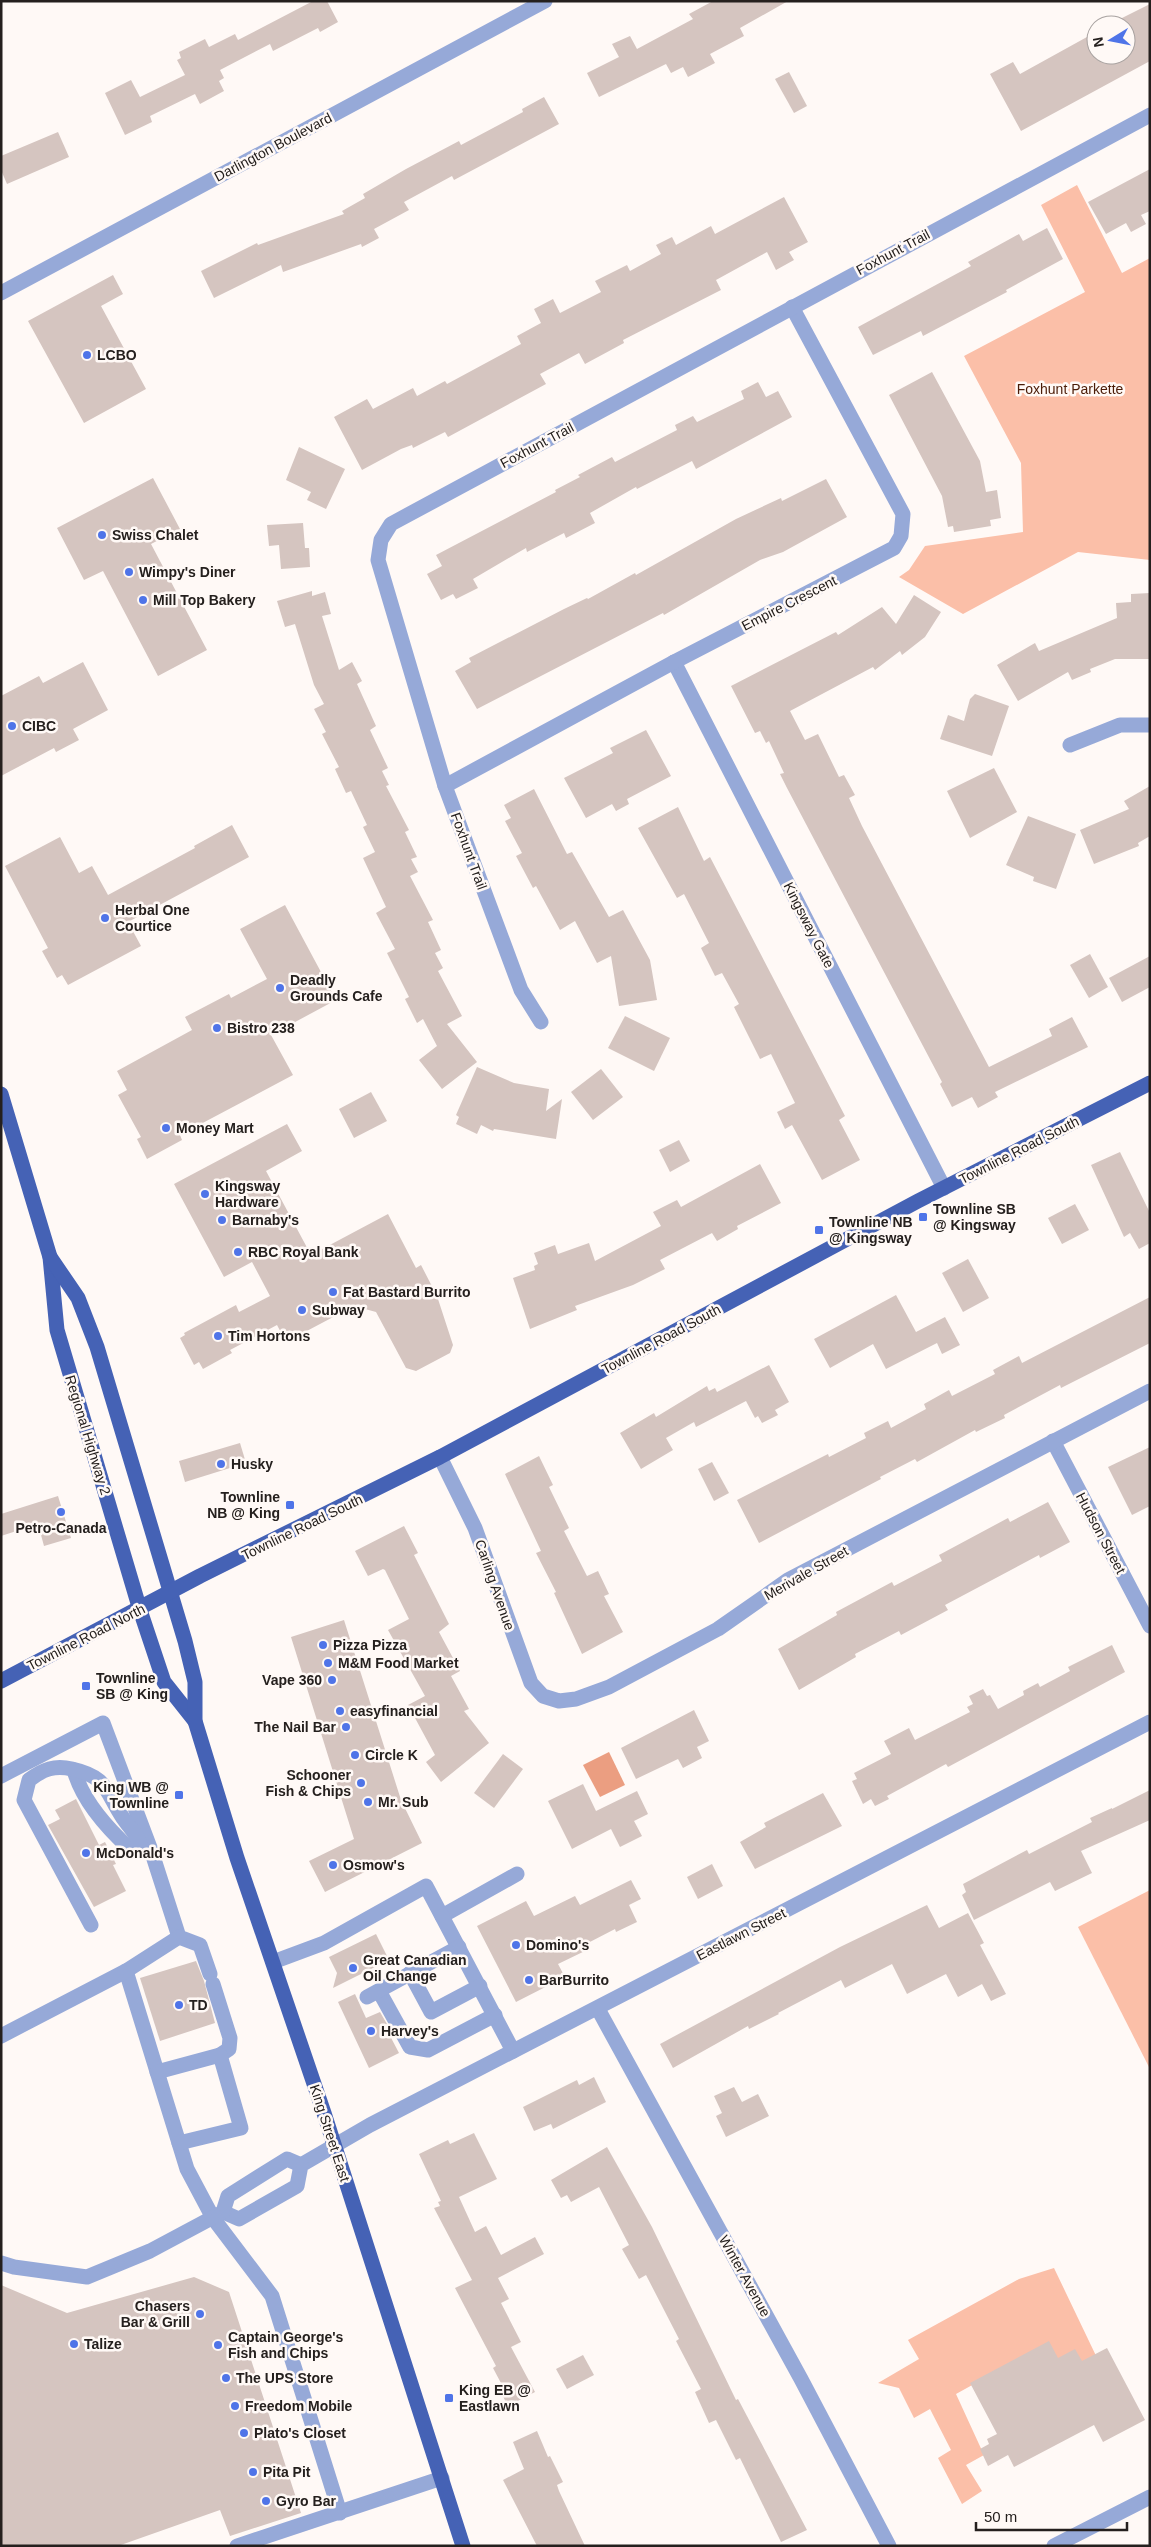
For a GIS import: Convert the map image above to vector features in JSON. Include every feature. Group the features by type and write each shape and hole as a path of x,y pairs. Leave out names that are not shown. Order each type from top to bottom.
{"main road":[{"name":"Townline Road South","path":"171,1593 440,1457 944,1188 1150,1084"},
{"name":"Regional Highway 2","path":"1,1094 50,1257 57,1330 140,1610"},
{"name":"Regional Highway 2","path":"50,1257 78,1298 97,1347 171,1593"},
{"name":"Townline Road North","path":"1,1681 171,1593"},
{"name":"King Street East","path":"171,1593 195,1682 195,1720 237,1858 273,1962 463,2546"},
{"name":"King Street East","path":"140,1610 164,1682 195,1720"}],"street":[{"name":"Darlington Boulevard","path":"1,293 545,1"},
{"name":"Foxhunt Trail","path":"541,1022 521,990 445,786 378,560 381,540 391,524 1150,115"},
{"name":"Empire Crescent","path":"445,786 674,662 894,548 901,536 903,514 792,307"},
{"name":"Kingsway Gate","path":"674,662 944,1188"},
{"path":"1070,744 1120,725 1150,725"},
{"name":"Merivale Street","path":"559,1701 576,1699 609,1688 718,1629 788,1580 1150,1391"},
{"name":"Hudson Street","path":"1053,1440 1150,1626"},
{"name":"Carling Avenue","path":"440,1457 475,1528 531,1683 543,1696 559,1701"},
{"path":"1,1776 103,1722 179,1937 200,1945 230,2038 229,2049 220,2055 157,2072"},
{"name":"Eastlawn Street","path":"301,2165 333,2145 513,2051 1150,1722"},
{"path":"91,1925 24,1800 29,1780 50,1768 64,1767 84,1770 100,1781 133,1834 140,1839 147,1850"},
{"path":"74,1770 77,1780 111,1832 130,1849 147,1850"},
{"path":"442,1916 516,1874"},
{"path":"273,1962 324,1943 426,1886 513,2051"},
{"path":"1,2036 126,1970 179,1937"},
{"path":"459,1947 373,1994 410,2047 418,2050 428,2050 495,2014"},
{"path":"126,1970 187,2169 272,2296 340,2514"},
{"path":"410,1974 430,2012 480,1986"},
{"name":"Winter Avenue","path":"598,2008 801,2379 889,2546"},
{"path":"179,2143 241,2128 220,2055"},
{"path":"1,2263 14,2267 88,2277 150,2251 218,2215 228,2196 287,2159 301,2165 297,2186 239,2219 218,2215"},
{"path":"237,2546 340,2514 442,2478"},
{"path":"1054,2546 1150,2497"}],"green space":[{"name":"Foxhunt Parkette","path":"1077,185 1122,273 1150,258 1150,560 1078,552 963,614 899,577 909,570 925,546 1023,532 1021,463 964,356 1085,292 1041,205"},
{"path":"1150,1890 1150,2069 1078,1927"},
{"path":"1054,2268 1099,2362 1054,2361 1045,2345 956,2394 984,2455 966,2465 982,2491 962,2504 938,2458 951,2450 930,2409 914,2418 899,2388 878,2383 919,2359 908,2340 1019,2279"}],"shaded area":[{"path":"609,1752 625,1785 600,1797 583,1765"}],"building":[{"path":"313,1 327,1 338,22 320,32 318,28 273,51 270,44 220,70 224,78 219,81 224,91 200,104 195,94 150,116 152,122 125,135 105,93 131,80 140,97 185,75 177,60 181,58 179,52 205,39 209,47 235,34 238,40"},
{"path":"713,1 788,1 740,28 744,36 710,54 715,63 688,77 683,67 671,73 666,64 599,97 587,73 619,57 612,44 630,36 637,49 693,19 689,14"},
{"path":"1150,4 1150,61 1021,131 990,74 1013,62 1020,74 1086,38 1086,65 1136,65 1136,15 1128,15"},
{"path":"789,72 807,106 794,113 775,79"},
{"path":"544,97 559,124 454,180 452,176 404,202 409,210 374,229 379,238 362,247 361,244 283,272 281,265 214,298 201,271 257,243 258,245 344,214 342,211 365,198 363,194 459,141 461,145 523,112 522,109"},
{"path":"58,132 69,157 7,184 1,170 1,156"},
{"path":"1150,169 1150,211 1141,215 1146,224 1131,232 1126,223 1106,234 1088,202"},
{"path":"784,197 808,242 789,252 794,260 776,270 767,252 716,280 721,290 623,340 624,343 585,364 579,353 540,374 546,384 448,437 445,432 413,448 412,445 401,449 362,470 334,417 367,399 373,409 413,388 417,396 445,381 447,384 521,344 517,336 541,323 534,309 553,299 560,313 601,292 595,281 627,265 630,271 661,254 656,245 672,237 676,245 711,226 715,234"},
{"path":"1047,228 1063,259 1006,290 1007,292 923,336 921,331 873,355 858,327 971,266 968,262 1019,234 1023,241"},
{"name":"LCBO","path":"113,275 123,294 101,306 146,389 84,423 28,321"},
{"path":"932,372 980,461 986,492 997,490 1001,518 990,520 991,526 954,532 953,526 948,527 942,496 889,395"},
{"path":"758,382 766,397 778,391 792,417 696,469 692,461 637,489 636,487 590,513 595,523 566,538 564,533 527,552 526,548 473,579 478,588 456,599 453,594 441,600 427,574 442,566 436,555 556,492 555,490 580,477 578,475 612,457 615,462 677,430 675,425 693,416 697,422 744,399 741,391"},
{"path":"299,447 345,469 326,509 307,500 311,492 286,480"},
{"path":"153,478 180,529 151,544 207,650 158,676 103,571 84,580 57,528"},
{"path":"826,479 847,517 783,552 760,560 664,615 663,613 477,709 455,671 471,662 469,658 564,609 588,599 635,573 636,575 736,519 781,498 782,501"},
{"path":"303,523 305,548 309,548 310,567 281,569 279,545 269,546 267,525"},
{"path":"312,591 312,596 325,592 331,614 322,616 339,670 352,662 362,681 357,684 376,726 370,730 388,768 382,771 389,785 386,786 409,830 405,832 417,857 411,859 418,872 410,876 433,920 428,922 441,950 435,953 443,968 438,971 462,1016 447,1024 477,1062 442,1089 419,1060 437,1046 423,1019 417,1023 405,999 409,997 387,953 395,949 376,913 386,907 363,858 375,852 363,827 367,825 351,791 346,793 335,769 339,767 322,734 326,732 314,709 324,704 314,685 295,624 285,627 277,601"},
{"path":"1150,593 1150,659 1115,659 1090,669 1091,672 1072,680 1068,672 1018,701 997,665 1035,643 1039,651 1117,618 1116,603 1131,602 1131,594"},
{"path":"914,595 941,612 925,637 902,655 900,651 875,670 873,667 790,711 805,740 818,734 839,777 844,775 855,795 849,798 862,826 989,1067 1052,1036 1049,1029 1072,1017 1088,1047 995,1092 998,1097 978,1108 972,1097 952,1107 940,1084 942,1082 780,774 784,773 769,741 766,743 760,731 755,733 731,686 836,632 838,635 882,607 896,624"},
{"path":"83,662 108,710 73,729 79,740 56,752 54,748 1,776 1,696 39,676 43,683"},
{"path":"975,694 1009,706 992,756 940,739 948,715 964,721 970,699"},
{"path":"646,730 671,776 627,799 629,804 616,811 612,804 586,818 564,778 613,753 610,748"},
{"path":"994,768 1017,812 970,838 947,791"},
{"path":"1150,786 1150,836 1138,843 1139,846 1094,864 1080,830 1129,809 1124,801"},
{"path":"534,789 567,854 572,852 609,917 623,910 650,960 657,1000 619,1006 611,956 597,963 575,921 560,930 536,886 533,888 516,856 522,853 505,821 511,818 504,805"},
{"path":"678,807 704,861 710,857 845,1116 839,1120 860,1160 822,1180 792,1125 785,1129 777,1112 795,1103 771,1054 760,1059 734,1007 739,1004 722,973 715,976 701,948 709,943 684,894 677,898 638,828"},
{"path":"1028,816 1076,834 1056,889 1033,881 1034,877 1006,865"},
{"path":"232,825 249,857 128,922 141,946 68,985 62,975 57,978 42,951 48,948 5,866 60,837 79,873 92,866 108,895 195,848 194,846"},
{"path":"285,905 336,1000 271,1035 293,1075 180,1135 182,1140 147,1159 137,1139 141,1137 118,1095 127,1090 117,1071 192,1030 185,1017 229,994 231,998 267,979 240,929"},
{"path":"1090,954 1108,987 1089,998 1070,965"},
{"path":"1150,956 1150,987 1122,1002 1109,978"},
{"path":"625,1016 670,1038 654,1071 608,1048"},
{"path":"477,1067 514,1083 549,1089 546,1111 562,1099 556,1139 494,1129 493,1131 481,1125 477,1134 456,1124 459,1117 456,1115"},
{"path":"601,1069 623,1097 593,1120 571,1092"},
{"path":"371,1092 387,1121 354,1138 339,1109"},
{"path":"287,1124 302,1151 266,1171 311,1255 388,1214 416,1268 421,1265 437,1296 453,1345 450,1353 416,1371 406,1368 376,1312 354,1306 286,1342 277,1325 230,1350 232,1353 203,1369 199,1362 194,1365 180,1338 185,1335 184,1333 236,1305 239,1312 270,1296 252,1262 224,1277 174,1184"},
{"path":"679,1140 690,1161 670,1172 659,1150"},
{"path":"1120,1152 1150,1213 1150,1243 1139,1249 1130,1233 1124,1237 1091,1165"},
{"path":"760,1164 781,1203 737,1226 738,1229 717,1241 712,1233 660,1260 665,1269 633,1285 575,1306 577,1310 530,1329 513,1278 535,1270 534,1266 538,1264 534,1253 555,1245 558,1254 589,1243 595,1261 661,1226 653,1212 677,1200 681,1207"},
{"path":"1075,1204 1089,1230 1062,1244 1048,1218"},
{"path":"968,1259 989,1298 963,1312 942,1273"},
{"path":"896,1295 916,1332 945,1317 960,1345 942,1354 937,1343 886,1369 873,1344 830,1368 814,1339"},
{"path":"1150,1297 1150,1343 1061,1388 1060,1385 1004,1415 1005,1418 976,1432 975,1430 917,1462 915,1459 759,1543 737,1500 828,1454 829,1457 866,1438 864,1433 888,1421 891,1428 926,1409 924,1404 949,1390 952,1396 995,1374 993,1370 1019,1356 1022,1363"},
{"path":"769,1365 789,1402 775,1410 778,1415 762,1423 758,1416 755,1418 746,1401 696,1427 694,1422 666,1438 673,1450 641,1469 620,1433 654,1413 656,1417 707,1386 709,1391 715,1388 717,1392"},
{"path":"240,1443 246,1463 185,1482 179,1461"},
{"path":"1150,1447 1150,1506 1132,1515 1108,1467"},
{"path":"539,1456 553,1485 549,1487 569,1528 564,1531 587,1576 598,1571 609,1594 604,1596 623,1632 582,1654 554,1593 556,1592 536,1553 541,1551 505,1474"},
{"path":"712,1462 729,1493 714,1501 698,1469"},
{"path":"58,1496 71,1538 44,1546 38,1524 1,1536 1,1514"},
{"path":"1048,1502 1070,1542 1040,1558 1039,1555 945,1605 948,1610 901,1635 899,1631 855,1654 856,1657 799,1690 778,1649 837,1615 836,1612 892,1582 894,1586 942,1561 939,1555 1008,1518 1010,1522"},
{"path":"404,1526 418,1553 414,1555 449,1624 439,1632 460,1671 451,1676 469,1709 464,1711 489,1743 441,1782 426,1762 435,1755 408,1705 425,1696 388,1630 409,1619 385,1570 383,1569 368,1576 355,1551"},
{"path":"344,1620 401,1800 422,1843 325,1892 309,1861 354,1839 291,1637"},
{"path":"1112,1645 1125,1672 948,1767 946,1764 887,1796 889,1799 875,1806 871,1799 863,1804 852,1781 857,1779 854,1773 891,1754 884,1741 909,1728 915,1740 970,1712 967,1707 973,1704 969,1696 983,1689 987,1696 990,1695 998,1709 1024,1695 1023,1691 1038,1683 1040,1687 1070,1671 1068,1667"},
{"path":"694,1710 709,1741 697,1747 702,1758 683,1768 678,1759 636,1779 621,1748"},
{"path":"503,1754 523,1769 494,1808 474,1793"},
{"path":"583,1784 596,1811 637,1791 648,1814 634,1821 642,1836 620,1847 611,1829 572,1849 548,1801"},
{"path":"1150,1790 1150,1820 1081,1851 1092,1873 1055,1891 1050,1882 974,1920 962,1895 966,1892 963,1884 1027,1850 1029,1854 1092,1822 1090,1818"},
{"path":"823,1793 842,1826 755,1869 740,1842 766,1827 764,1823"},
{"name":"McDonald's","path":"76,1799 99,1845 105,1842 116,1864 113,1865 126,1891 94,1907 48,1825 60,1819 55,1810"},
{"path":"712,1864 723,1886 698,1899 687,1877"},
{"path":"631,1880 641,1899 629,1905 637,1922 616,1932 615,1929 586,1944 589,1949 558,1964 565,1977 516,2002 477,1926 526,1901 534,1916 575,1896 580,1905"},
{"path":"927,1905 939,1928 968,1913 984,1943 980,1945 1006,1994 991,2001 982,1984 958,1997 946,1974 907,1994 892,1964 845,1988 841,1980 749,2029 748,2026 673,2068 660,2044 840,1947"},
{"name":"Great Canadian Oil Change","path":"376,1934 389,1960 333,1988 337,1973 329,1957"},
{"name":"TD","path":"196,1961 204,1981 215,2023 160,2041 140,1978"},
{"name":"Harvey's","path":"355,1994 366,2018 380,2012 391,2031 388,2032 399,2053 369,2068 338,2002"},
{"path":"594,2077 606,2102 553,2129 551,2124 534,2131 523,2107 577,2080 579,2085"},
{"path":"734,2087 742,2102 758,2094 769,2116 726,2137 716,2116 722,2113 714,2096"},
{"path":"474,2133 497,2179 459,2197 475,2232 486,2226 501,2255 535,2237 544,2254 498,2278 509,2299 501,2303 521,2342 511,2347 535,2392 508,2406 498,2387 502,2385 493,2368 496,2366 455,2288 472,2280 434,2208 440,2206 438,2202 441,2201 419,2154 448,2140 450,2144"},
{"path":"607,2147 652,2227 736,2400 738,2399 807,2530 781,2542 740,2458 736,2460 716,2420 709,2423 695,2392 701,2389 676,2341 679,2339 646,2275 639,2279 622,2249 629,2245 599,2187 571,2202 567,2195 561,2198 551,2180"},
{"path":"194,2277 229,2292 301,2513 230,2536 220,2510 118,2546 1,2546 1,2285 67,2313"},
{"path":"1049,2341 1058,2358 1075,2349 1082,2361 1107,2348 1145,2420 1103,2442 1094,2425 1014,2467 1008,2455 988,2466 980,2449 989,2444 987,2439 997,2434 970,2383"},
{"path":"583,2355 594,2375 567,2389 556,2369"},
{"path":"537,2431 548,2457 550,2456 563,2482 557,2485 559,2491 585,2546 537,2546 503,2480 524,2469 513,2442"}],"place":[{"name":"LCBO","path":"87,355"},
{"name":"Swiss Chalet","path":"102,535"},
{"name":"Wimpy's Diner","path":"129,572"},
{"name":"Mill Top Bakery","path":"143,600"},
{"name":"CIBC","path":"12,726"},
{"name":"Herbal One Courtice","path":"105,918"},
{"name":"Deadly Grounds Cafe","path":"280,988"},
{"name":"Bistro 238","path":"217,1028"},
{"name":"Money Mart","path":"166,1128"},
{"name":"Kingsway Hardware","path":"205,1194"},
{"name":"Townline SB @ Kingsway","path":"923,1217"},
{"name":"Barnaby's","path":"222,1220"},
{"name":"Townline NB @ Kingsway","path":"819,1230"},
{"name":"RBC Royal Bank","path":"238,1252"},
{"name":"Fat Bastard Burrito","path":"333,1292"},
{"name":"Subway","path":"302,1310"},
{"name":"Tim Hortons","path":"218,1336"},
{"name":"Husky","path":"221,1464"},
{"name":"Townline NB @ King","path":"290,1505"},
{"name":"Petro-Canada","path":"61,1512"},
{"name":"Pizza Pizza","path":"323,1645"},
{"name":"M&M Food Market","path":"328,1663"},
{"name":"Vape 360","path":"332,1680"},
{"name":"Townline SB @ King","path":"86,1686"},
{"name":"easyfinancial","path":"340,1711"},
{"name":"The Nail Bar","path":"346,1727"},
{"name":"Circle K","path":"355,1755"},
{"name":"Schooner Fish & Chips","path":"361,1783"},
{"name":"King WB @ Townline","path":"179,1795"},
{"name":"Mr. Sub","path":"368,1802"},
{"name":"McDonald's","path":"86,1853"},
{"name":"Osmow's","path":"333,1865"},
{"name":"Domino's","path":"516,1945"},
{"name":"Great Canadian Oil Change","path":"353,1968"},
{"name":"BarBurrito","path":"529,1980"},
{"name":"TD","path":"179,2005"},
{"name":"Harvey's","path":"371,2031"},
{"name":"Chasers Bar & Grill","path":"200,2314"},
{"name":"Talize","path":"74,2344"},
{"name":"Captain George's Fish and Chips","path":"218,2345"},
{"name":"The UPS Store","path":"226,2378"},
{"name":"King EB @ Eastlawn","path":"449,2398"},
{"name":"Freedom Mobile","path":"235,2406"},
{"name":"Plato's Closet","path":"244,2433"},
{"name":"Pita Pit","path":"253,2472"},
{"name":"Gyro Bar","path":"266,2501"}]}
